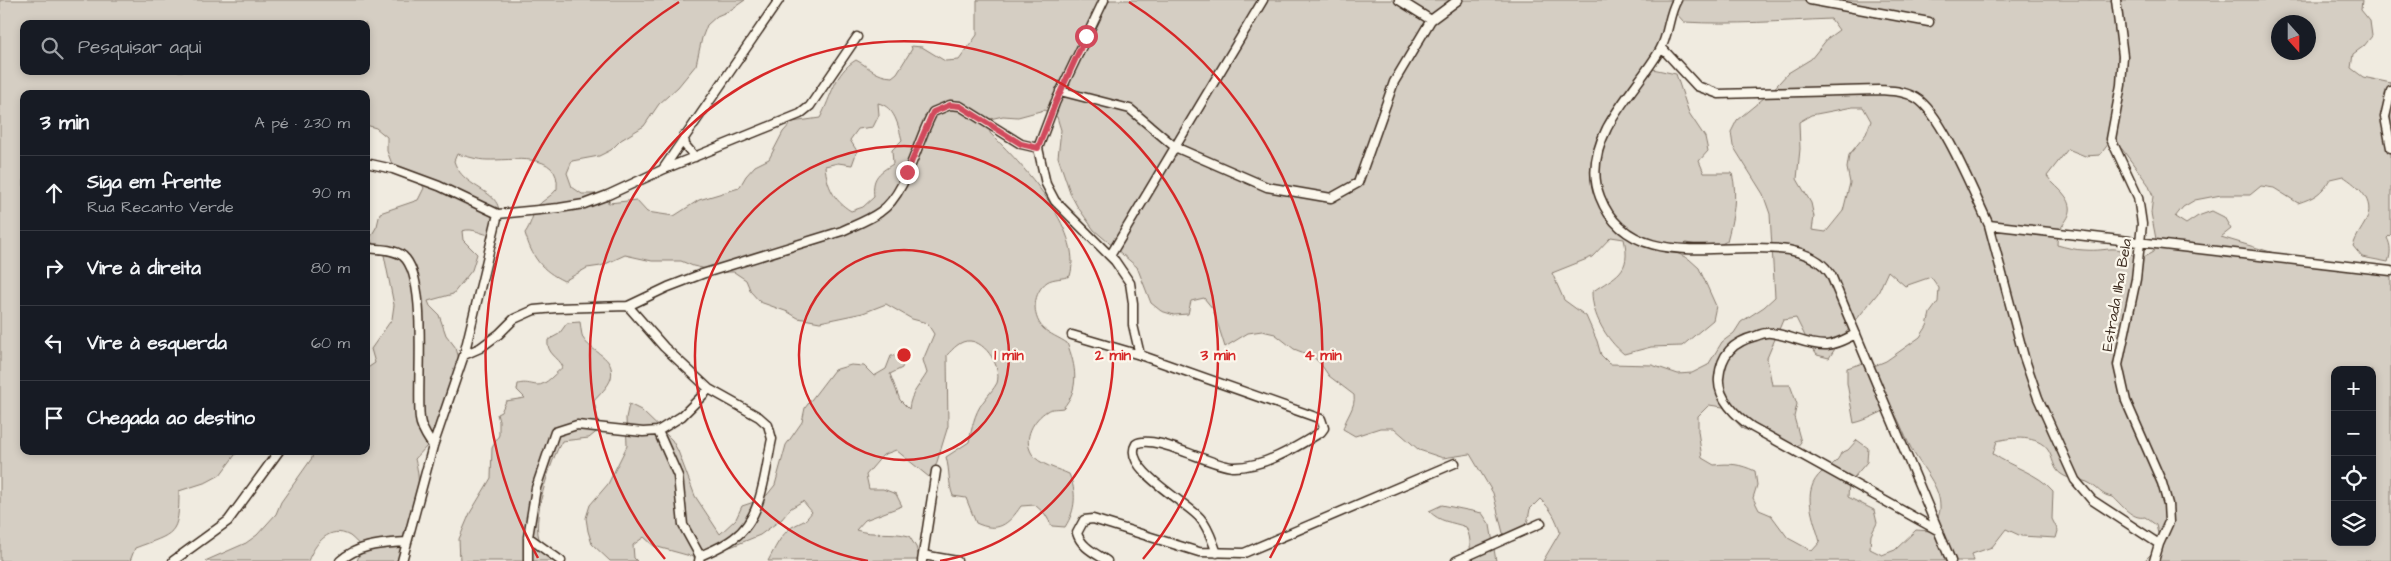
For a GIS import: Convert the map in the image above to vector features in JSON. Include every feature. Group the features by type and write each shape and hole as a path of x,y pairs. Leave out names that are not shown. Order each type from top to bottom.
{"street":[{"path":"662,170 779,0"},
{"path":"1104,0 1060,91 1038,148 1046,184 1055,201 1110,256 1130,283 1133,303 1133,325 1140,355"},
{"path":"1110,256 1263,0"},
{"path":"1399,0 1432,20"},
{"path":"1060,91 1130,110 1176,147 1268,187 1331,198 1358,183 1394,82 1432,20 1458,0"},
{"path":"1677,0 1671,11 1662,48 1607,128 1594,169 1604,206 1627,232 1640,241 1677,249 1784,249 1807,254 1818,259 1831,275 1952,561"},
{"path":"1810,0 1929,22"},
{"name":"Estrada Ilha Bela","path":"2116,0 2123,56 2121,85 2111,139 2138,197 2141,210 2141,243 2131,306 2118,365 2126,401 2166,494 2169,522 2154,561"},
{"path":"370,164 393,169 439,186 498,214 584,204 805,111 857,37"},
{"path":"1662,48 1697,86 1719,94 1898,91 1916,98 1933,114 1989,225 2024,357 2042,406 2075,480 2092,500 2159,544"},
{"path":"2391,90 2385,117 2391,148"},
{"path":"464,355 480,348 499,334 514,319 534,310 628,306 668,287 702,274 842,231 882,211 901,187 927,123 933,112 941,107 950,105 960,106 1021,144 1038,148"},
{"path":"684,136 686,145 694,157"},
{"path":"402,561 433,446 464,355 498,214"},
{"path":"1989,225 2391,271"},
{"path":"370,248 390,250 402,256 413,271 419,324 420,421 433,446"},
{"path":"628,306 664,347 709,389 759,417 768,425 772,439 760,497 747,525 736,538 699,558 682,525 678,476 658,431"},
{"path":"1856,334 1828,345 1768,332 1745,339 1727,351 1723,358 1719,373 1720,388 1731,409 1752,427 1939,531"},
{"path":"1072,336 1140,355 1318,416 1324,425 1321,432 1286,452 1261,463 1248,466 1231,467 1150,442 1136,444 1133,452 1136,462 1168,493 1199,517 1206,526 1217,553"},
{"path":"528,561 528,536 536,488 555,432 577,425 643,432 658,431 682,416 709,389"},
{"path":"174,561 228,521 277,455"},
{"path":"1107,561 1082,545 1079,540 1076,532 1084,520 1093,519 1199,552 1244,553 1455,463"},
{"path":"936,471 922,558 957,561"},
{"path":"1456,561 1541,523"},
{"path":"528,536 561,561"},
{"path":"340,561 347,555 365,546 406,542"}],"shaded area":[{"path":"0,0 745,0 729,11 717,16 707,25 696,65 678,87 659,104 644,126 621,140 611,150 599,156 572,161 567,173 572,187 582,194 596,194 609,203 636,200 647,212 674,216 699,200 739,188 755,166 769,159 783,132 792,122 820,118 838,78 856,60 877,73 892,77 897,73 912,49 911,46 922,47 945,61 959,60 977,35 977,0 2362,0 2361,10 2370,21 2372,36 2364,46 2353,54 2351,68 2363,77 2391,83 2391,234 2387,238 2390,250 2388,262 2362,257 2353,246 2366,221 2369,207 2360,189 2343,176 2330,179 2317,194 2298,203 2274,188 2261,186 2250,195 2221,195 2195,200 2183,207 2175,217 2186,224 2198,216 2212,211 2224,217 2231,229 2221,237 2317,266 2332,265 2391,272 2391,561 2144,561 2153,552 2159,538 2156,525 2145,517 2132,514 2113,497 2105,495 2091,484 2067,477 2058,472 2050,453 2044,445 2024,438 2017,438 1997,441 1993,454 2033,475 2053,491 2052,519 2058,531 2056,538 2021,536 2006,529 1992,547 1972,554 1974,561 1543,561 1560,532 1553,514 1540,499 1530,509 1525,535 1513,541 1503,533 1493,493 1470,454 1443,458 1419,450 1394,428 1380,428 1355,436 1343,429 1354,404 1354,395 1329,376 1320,363 1312,356 1294,349 1275,334 1262,331 1248,333 1225,347 1213,309 1204,298 1191,301 1188,314 1174,315 1161,311 1151,303 1137,267 1094,230 1077,206 1071,195 1058,157 1061,130 1057,117 1044,110 1018,117 1003,116 990,119 990,133 1033,179 1047,198 1068,238 1072,258 1070,276 1049,281 1042,286 1036,298 1035,310 1039,323 1043,328 1067,343 1073,360 1074,385 1072,393 1063,408 1049,410 1042,414 1031,429 1028,442 1035,458 1069,474 1072,481 1074,501 1069,521 1065,527 1052,526 1045,514 1035,505 1021,506 1012,518 1002,525 996,527 984,526 976,523 966,498 953,496 946,457 969,442 977,411 996,385 998,377 995,363 987,351 976,342 966,341 957,345 947,355 948,426 936,465 929,477 896,450 883,455 866,475 869,489 883,489 896,494 902,506 865,520 856,530 869,533 909,536 916,547 920,560 768,561 784,534 805,520 812,512 803,501 791,508 782,519 760,535 733,546 694,557 654,546 644,537 633,545 634,558 637,561 610,561 592,544 586,518 590,505 608,484 627,446 626,418 629,404 641,410 672,440 695,496 720,534 736,519 742,506 767,495 775,485 786,445 802,422 805,408 834,370 851,365 864,366 874,376 886,369 891,356 905,355 902,368 890,374 900,400 909,409 913,394 927,373 923,360 934,334 927,323 912,319 886,304 863,313 820,322 798,318 788,312 760,302 751,292 746,280 734,272 720,272 693,266 681,261 652,261 625,255 601,266 587,268 564,281 543,267 534,256 525,233 536,208 557,189 556,177 551,168 543,163 532,160 483,160 457,154 454,161 460,172 468,181 487,193 494,200 499,208 498,219 492,235 470,230 462,231 463,240 477,254 472,270 453,294 428,301 430,306 439,315 446,335 456,348 459,359 441,415 427,446 415,459 418,472 418,498 403,561 357,561 362,547 350,536 336,532 329,534 319,542 308,561 205,561 246,543 257,535 276,514 281,502 312,455 370,455 370,366 375,363 371,349 392,319 394,305 384,255 376,250 370,238 377,226 380,213 418,200 424,188 417,176 392,164 387,151 387,137 376,128 370,126 370,90 20,90 20,455 235,455 220,475 207,482 179,491 178,517 172,531 159,539 135,548 130,561 0,561","holes":["1674,11 1684,22 1702,23 1831,19 1839,30 1828,38 1811,59 1788,73 1770,93 1737,120 1731,132 1733,146 1763,194 1770,214 1775,297 1764,307 1741,322 1734,333 1722,342 1708,365 1692,373 1678,374 1652,365 1610,364 1601,355 1586,316 1564,300 1552,273 1592,257 1611,237 1624,239 1626,250 1624,266 1615,277 1592,292 1594,309 1601,326 1611,341 1624,354 1651,347 1682,346 1713,320 1716,306 1699,268 1689,259 1677,253 1686,243 1714,248 1727,241 1734,207 1734,182 1732,173 1704,173 1699,161 1708,151 1705,137 1689,113 1676,74 1648,68","878,103 888,108 895,117 902,140 892,150 893,164 879,174 875,181 874,197 863,207 851,211 832,192 827,180 825,166 838,163 852,165 857,151 850,140 858,129 873,127 879,115","1853,107 1863,107 1871,121 1866,134 1849,155 1847,168 1850,183 1843,211 1826,232 1812,230 1814,217 1811,203 1797,179 1800,149 1799,122 1811,115","2109,143 2122,149 2148,184 2153,196 2151,213 2156,239 2153,252 2140,259 2117,249 2081,250 2057,245 2059,231 2068,217 2070,206 2064,194 2047,176 2068,149 2085,156 2100,155","1888,271 1905,286 1931,277 1939,288 1938,302 1930,313 1927,326 1920,337 1886,361 1874,366 1860,364 1847,368 1847,383 1854,423 1891,408 1914,453 1936,489 1939,497 1940,512 1932,531 1916,530 1895,550 1882,555 1870,549 1871,535 1877,523 1874,510 1848,497 1849,483 1867,462 1868,448 1857,440 1848,450 1841,453 1838,459 1815,480 1810,496 1810,506 1820,542 1812,551 1788,538 1771,515 1759,510 1753,498 1757,485 1755,471 1735,465 1714,465 1702,458 1698,416 1709,405 1723,407 1743,429 1757,433 1792,453 1801,442 1794,417 1797,404 1790,385 1772,385 1767,358 1783,320 1796,318 1809,344 1817,355 1829,358 1844,335 1878,293"]},
{"path":"580,322 583,338 606,360 612,371 608,384 594,401 600,429 589,438 562,441 547,476 539,507 538,534 543,546 562,561 460,561 459,539 470,513 491,478 492,448 499,435 497,414 501,412 506,401 525,398 517,390 518,384 540,385 563,367 549,349 548,340 559,334 567,323"},
{"path":"1442,505 1482,513 1490,525 1496,561 1472,561 1466,527 1442,520 1429,511"}],"route":[{"path":"907,172 933,112 941,107 950,105 960,106 1021,144 1038,148 1055,104 1086,36"}]}
